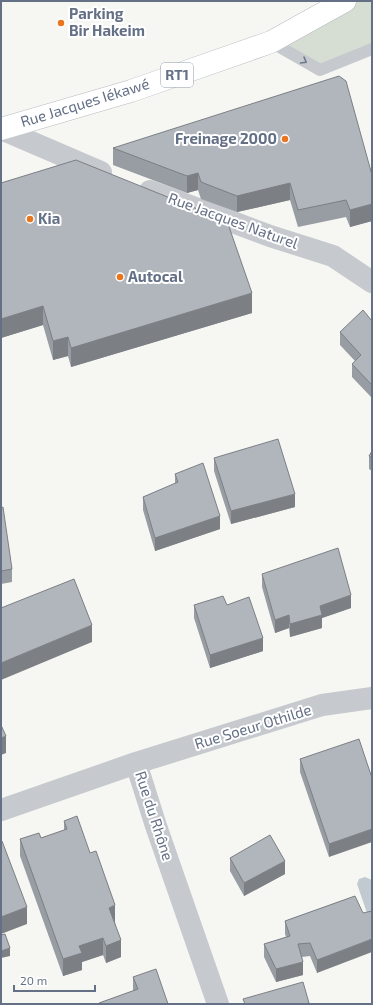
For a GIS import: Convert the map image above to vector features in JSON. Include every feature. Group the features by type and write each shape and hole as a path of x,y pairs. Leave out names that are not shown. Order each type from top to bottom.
{"main road":[{"name":"Rue Jacques Iékawé","path":"1,129 131,91 271,42 345,1"}],"street":[{"name":"Rue Jacques Naturel","path":"1,129 124,181 270,236 333,256 372,282"},
{"name":"Rue Soeur Othilde","path":"136,763 322,705 372,698"},
{"name":"Rue du Rhône","path":"1,810 136,763 156,826 218,1004"}],"lane":[{"path":"271,42 320,70 372,49"}],"shaded area":[{"path":"345,1 372,1 372,49 320,70 271,42"},
{"path":"365,877 372,880 372,913 367,913 357,884 359,879"}],"building":[{"path":"339,76 346,81 372,175 372,204 350,210 346,200 298,210 290,183 237,196 201,182 198,173 187,176 113,148"},
{"name":"Autocal","path":"76,160 227,221 252,293 71,348 68,337 53,341 43,306 1,319 1,183"},
{"path":"363,310 372,321 372,384 352,364 361,355 340,332"},
{"path":"278,439 295,494 231,511 214,458"},
{"path":"372,451 372,458 369,456"},
{"path":"203,463 220,516 155,538 143,497 178,482 175,474"},
{"path":"3,507 12,569 1,571 1,508"},
{"path":"338,548 351,595 320,606 322,615 290,624 289,615 275,620 262,574"},
{"path":"74,579 92,625 1,663 1,608"},
{"path":"223,596 227,605 249,597 263,638 210,655 194,605"},
{"path":"1,725 6,736 1,738"},
{"path":"359,739 372,778 372,829 329,844 300,759"},
{"path":"77,816 90,853 96,851 115,905 109,908 121,940 106,946 103,938 79,946 82,953 63,959 20,839 39,833 41,838 67,829 64,821"},
{"path":"270,835 285,861 244,883 230,858"},
{"path":"2,841 27,907 1,917 1,842"},
{"path":"355,896 363,913 372,911 372,939 317,960 310,943 298,944 303,962 276,969 264,944 290,936 285,921"},
{"path":"5,934 10,948 1,951 1,935"},
{"path":"156,969 168,1004 99,1004 138,989 133,977"},
{"path":"303,982 309,1003 245,1004 243,999"}],"place":[{"name":"Parking Bir Hakeim","path":"61,23"},
{"name":"Freinage 2000","path":"285,139"},
{"name":"Kia","path":"30,219"},
{"name":"Autocal","path":"120,277"}]}
